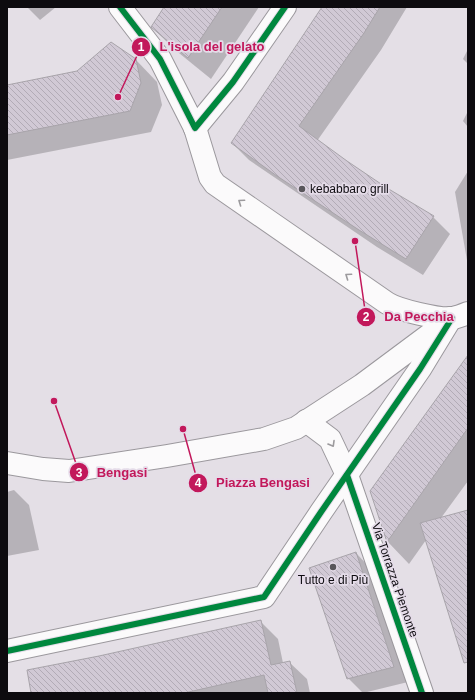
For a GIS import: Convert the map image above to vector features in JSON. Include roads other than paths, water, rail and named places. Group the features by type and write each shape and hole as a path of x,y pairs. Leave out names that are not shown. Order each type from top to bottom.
{"street":[{"path":"120,7 160,59 195,128 210,177 214,184 391,306 419,314 460,316"},
{"path":"195,128 233,82 285,7"},
{"path":"7,463 43,469 68,471 264,439 296,428 362,385 460,316"},
{"path":"7,651 264,598 420,369 460,316"},
{"name":"Via Torrazza Piemonte","path":"306,421 330,439 347,475 422,693"}],"place":[{"name":"L'isola del gelato","path":"118,97"},
{"name":"kebabbaro grill","path":"302,189"},
{"name":"Da Pecchia","path":"355,241"},
{"name":"Bengasi","path":"54,401"},
{"name":"Piazza Bengasi","path":"183,429"},
{"name":"Tutto e di Più","path":"333,567"}]}
